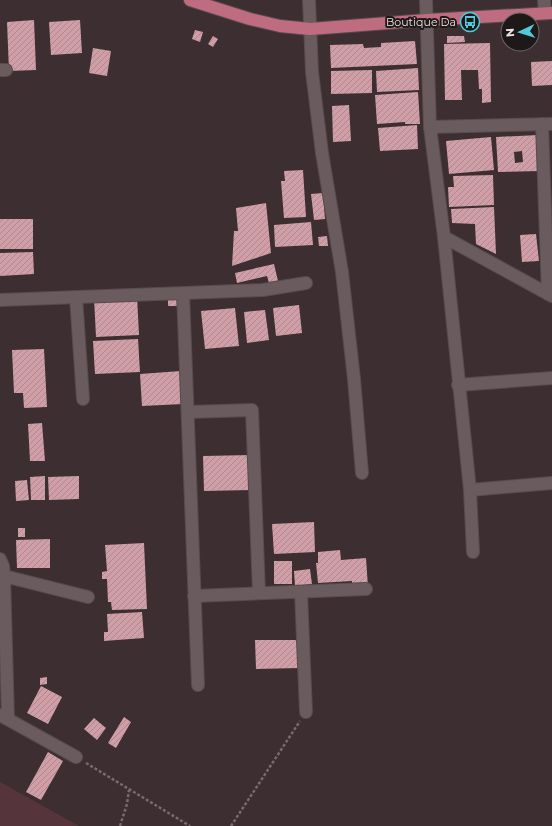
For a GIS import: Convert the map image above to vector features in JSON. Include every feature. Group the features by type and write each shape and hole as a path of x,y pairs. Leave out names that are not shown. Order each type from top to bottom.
{"main road":[{"path":"190,0 250,19 280,26 310,29 548,13"}],"street":[{"path":"309,0 312,72 322,153 342,272 354,379 362,473"},
{"path":"426,0 430,127 444,237 458,385 470,490 473,552"},
{"path":"544,0 548,13"},
{"path":"430,127 547,124 550,295 444,237"},
{"path":"0,300 263,290 306,283"},
{"path":"183,293 198,684"},
{"path":"76,297 83,400"},
{"path":"458,385 552,378"},
{"path":"188,412 252,410 259,593"},
{"path":"470,490 552,483"},
{"path":"0,559 3,566 4,576 4,717 76,757"},
{"path":"4,576 88,597"},
{"path":"194,596 366,589"},
{"path":"301,592 306,712"}],"path":[{"path":"231,826 306,712"},
{"path":"76,757 190,826"},
{"path":"120,826 127,804 129,790"}],"shaded area":[{"path":"0,782 79,826 0,826"}],"building":[{"path":"34,20 36,70 9,71 7,22"},
{"path":"80,20 82,53 51,55 49,22"},
{"path":"195,30 203,32 200,42 192,39"},
{"path":"213,36 218,39 213,47 208,44"},
{"path":"447,36 464,36 465,42 447,43"},
{"path":"415,41 417,64 331,68 330,45 363,44 364,48 381,47 381,43"},
{"path":"490,43 491,102 482,103 482,89 479,89 478,70 461,70 462,100 445,100 444,44"},
{"path":"93,48 111,51 107,76 89,73"},
{"path":"552,61 552,85 532,86 531,62"},
{"path":"418,68 419,90 377,92 376,71"},
{"path":"372,70 372,93 331,94 331,71"},
{"path":"418,92 420,124 405,124 405,122 377,124 375,95"},
{"path":"349,105 351,141 333,142 332,106"},
{"path":"417,125 418,149 380,151 378,128"},
{"path":"538,135 540,171 498,172 496,137","holes":["522,151 523,162 515,163 514,152"]},
{"path":"491,137 494,170 449,174 446,141"},
{"path":"303,170 306,217 284,218 281,181 285,181 284,171"},
{"path":"493,175 494,205 449,207 448,187 454,187 453,176"},
{"path":"323,193 325,219 314,220 311,194"},
{"path":"266,203 271,253 232,266 234,231 238,231 236,208"},
{"path":"494,207 496,254 476,244 475,224 452,223 451,209"},
{"path":"0,219 33,219 33,249 0,249"},
{"path":"311,222 313,245 275,247 274,225"},
{"path":"536,234 539,261 522,262 520,235"},
{"path":"327,236 328,246 319,246 318,237"},
{"path":"33,252 34,274 0,276 0,253"},
{"path":"274,264 278,281 269,283 267,276 237,283 235,273"},
{"path":"137,296 139,335 96,337 94,298"},
{"path":"181,297 181,306 168,306 168,298"},
{"path":"299,305 302,333 276,336 273,308"},
{"path":"235,308 239,346 205,349 201,311"},
{"path":"265,310 269,340 247,343 244,312"},
{"path":"138,339 140,372 95,374 93,341"},
{"path":"44,349 47,407 24,408 23,393 14,393 12,350"},
{"path":"181,371 183,404 142,406 140,374"},
{"path":"42,423 45,461 30,461 28,424"},
{"path":"251,455 252,490 204,491 203,456"},
{"path":"45,476 45,500 31,500 30,477"},
{"path":"79,476 79,499 49,500 48,477"},
{"path":"27,480 29,500 16,501 15,481"},
{"path":"314,522 315,552 274,554 272,524"},
{"path":"18,528 25,528 25,537 18,537"},
{"path":"50,539 50,568 17,568 16,540"},
{"path":"144,543 147,609 112,610 111,602 108,602 107,579 102,579 102,572 107,571 105,545"},
{"path":"340,550 341,560 366,558 368,587 352,588 352,581 318,583 316,563 318,563 318,552"},
{"path":"274,561 292,561 292,584 274,584"},
{"path":"310,569 312,584 295,586 294,571"},
{"path":"142,612 144,638 104,641 104,632 108,632 107,614"},
{"path":"255,640 299,640 300,668 256,669"},
{"path":"47,677 47,684 40,685 40,678"},
{"path":"41,686 62,697 48,724 27,713"},
{"path":"124,717 131,722 116,748 108,743"},
{"path":"94,718 106,728 97,740 84,729"},
{"path":"48,752 63,761 41,800 26,792"}],"place":[{"name":"Boutique Da","path":"470,22"}]}
